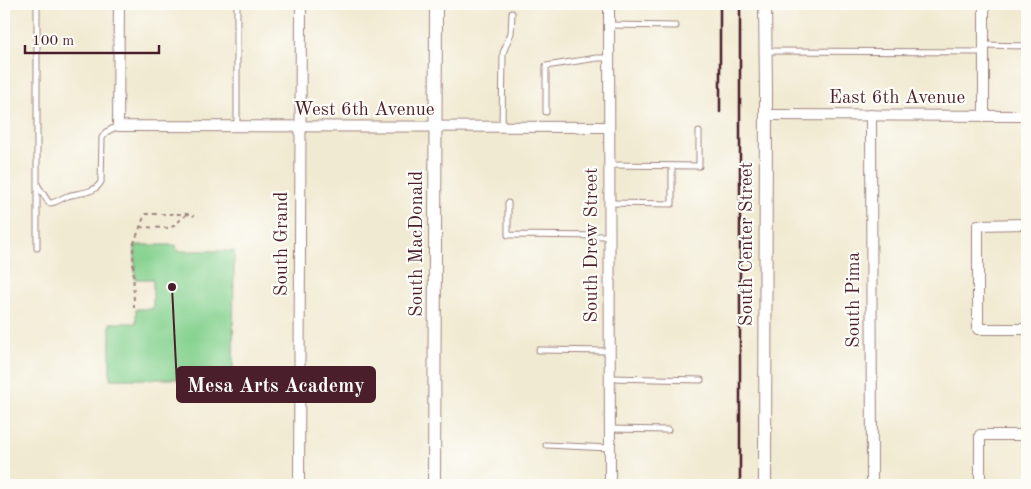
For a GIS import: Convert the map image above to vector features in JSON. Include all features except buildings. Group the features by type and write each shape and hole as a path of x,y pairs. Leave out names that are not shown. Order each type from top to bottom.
{"street":[{"path":"118,4 118,126"},
{"name":"South Grand","path":"299,485 301,4"},
{"name":"South MacDonald","path":"434,485 436,4"},
{"name":"South Drew Street","path":"609,4 610,485"},
{"name":"South Center Street","path":"765,4 765,485"},
{"path":"984,4 984,116"},
{"name":"East 6th Avenue","path":"766,115 1027,116"},
{"name":"South Pima","path":"871,115 872,485"},
{"name":"West 6th Avenue","path":"118,126 299,128 609,127"},
{"path":"1027,224 978,225 978,330 1027,329"},
{"path":"980,485 980,435 1027,435"}],"lane":[{"path":"37,4 37,248"},
{"path":"237,4 237,127"},
{"path":"502,128 503,53 510,33 512,13"},
{"path":"609,25 676,26"},
{"path":"766,51 984,49 1027,46"},
{"path":"546,112 546,66 597,58 609,58"},
{"path":"37,183 44,197 50,203 70,195 90,192 98,187 101,182 102,138 106,132 118,126"},
{"path":"609,165 699,166 699,132"},
{"path":"609,203 672,204 672,166"},
{"path":"508,203 508,235 609,236"},
{"path":"539,350 609,351"},
{"path":"610,378 701,380"},
{"path":"610,429 668,430"},
{"path":"546,445 610,448"}],"path":[{"path":"134,308 134,246 145,214 187,214 194,216"},
{"path":"140,227 171,228 187,214"}],"green space":[{"path":"135,245 176,245 177,251 234,251 233,379 110,379 110,323 136,323 136,309 153,309 153,279 135,279"}],"railway":[{"path":"720,4 720,112"},
{"path":"740,4 740,485"}],"place":[{"name":"Mesa Arts Academy","path":"172,287"}]}
